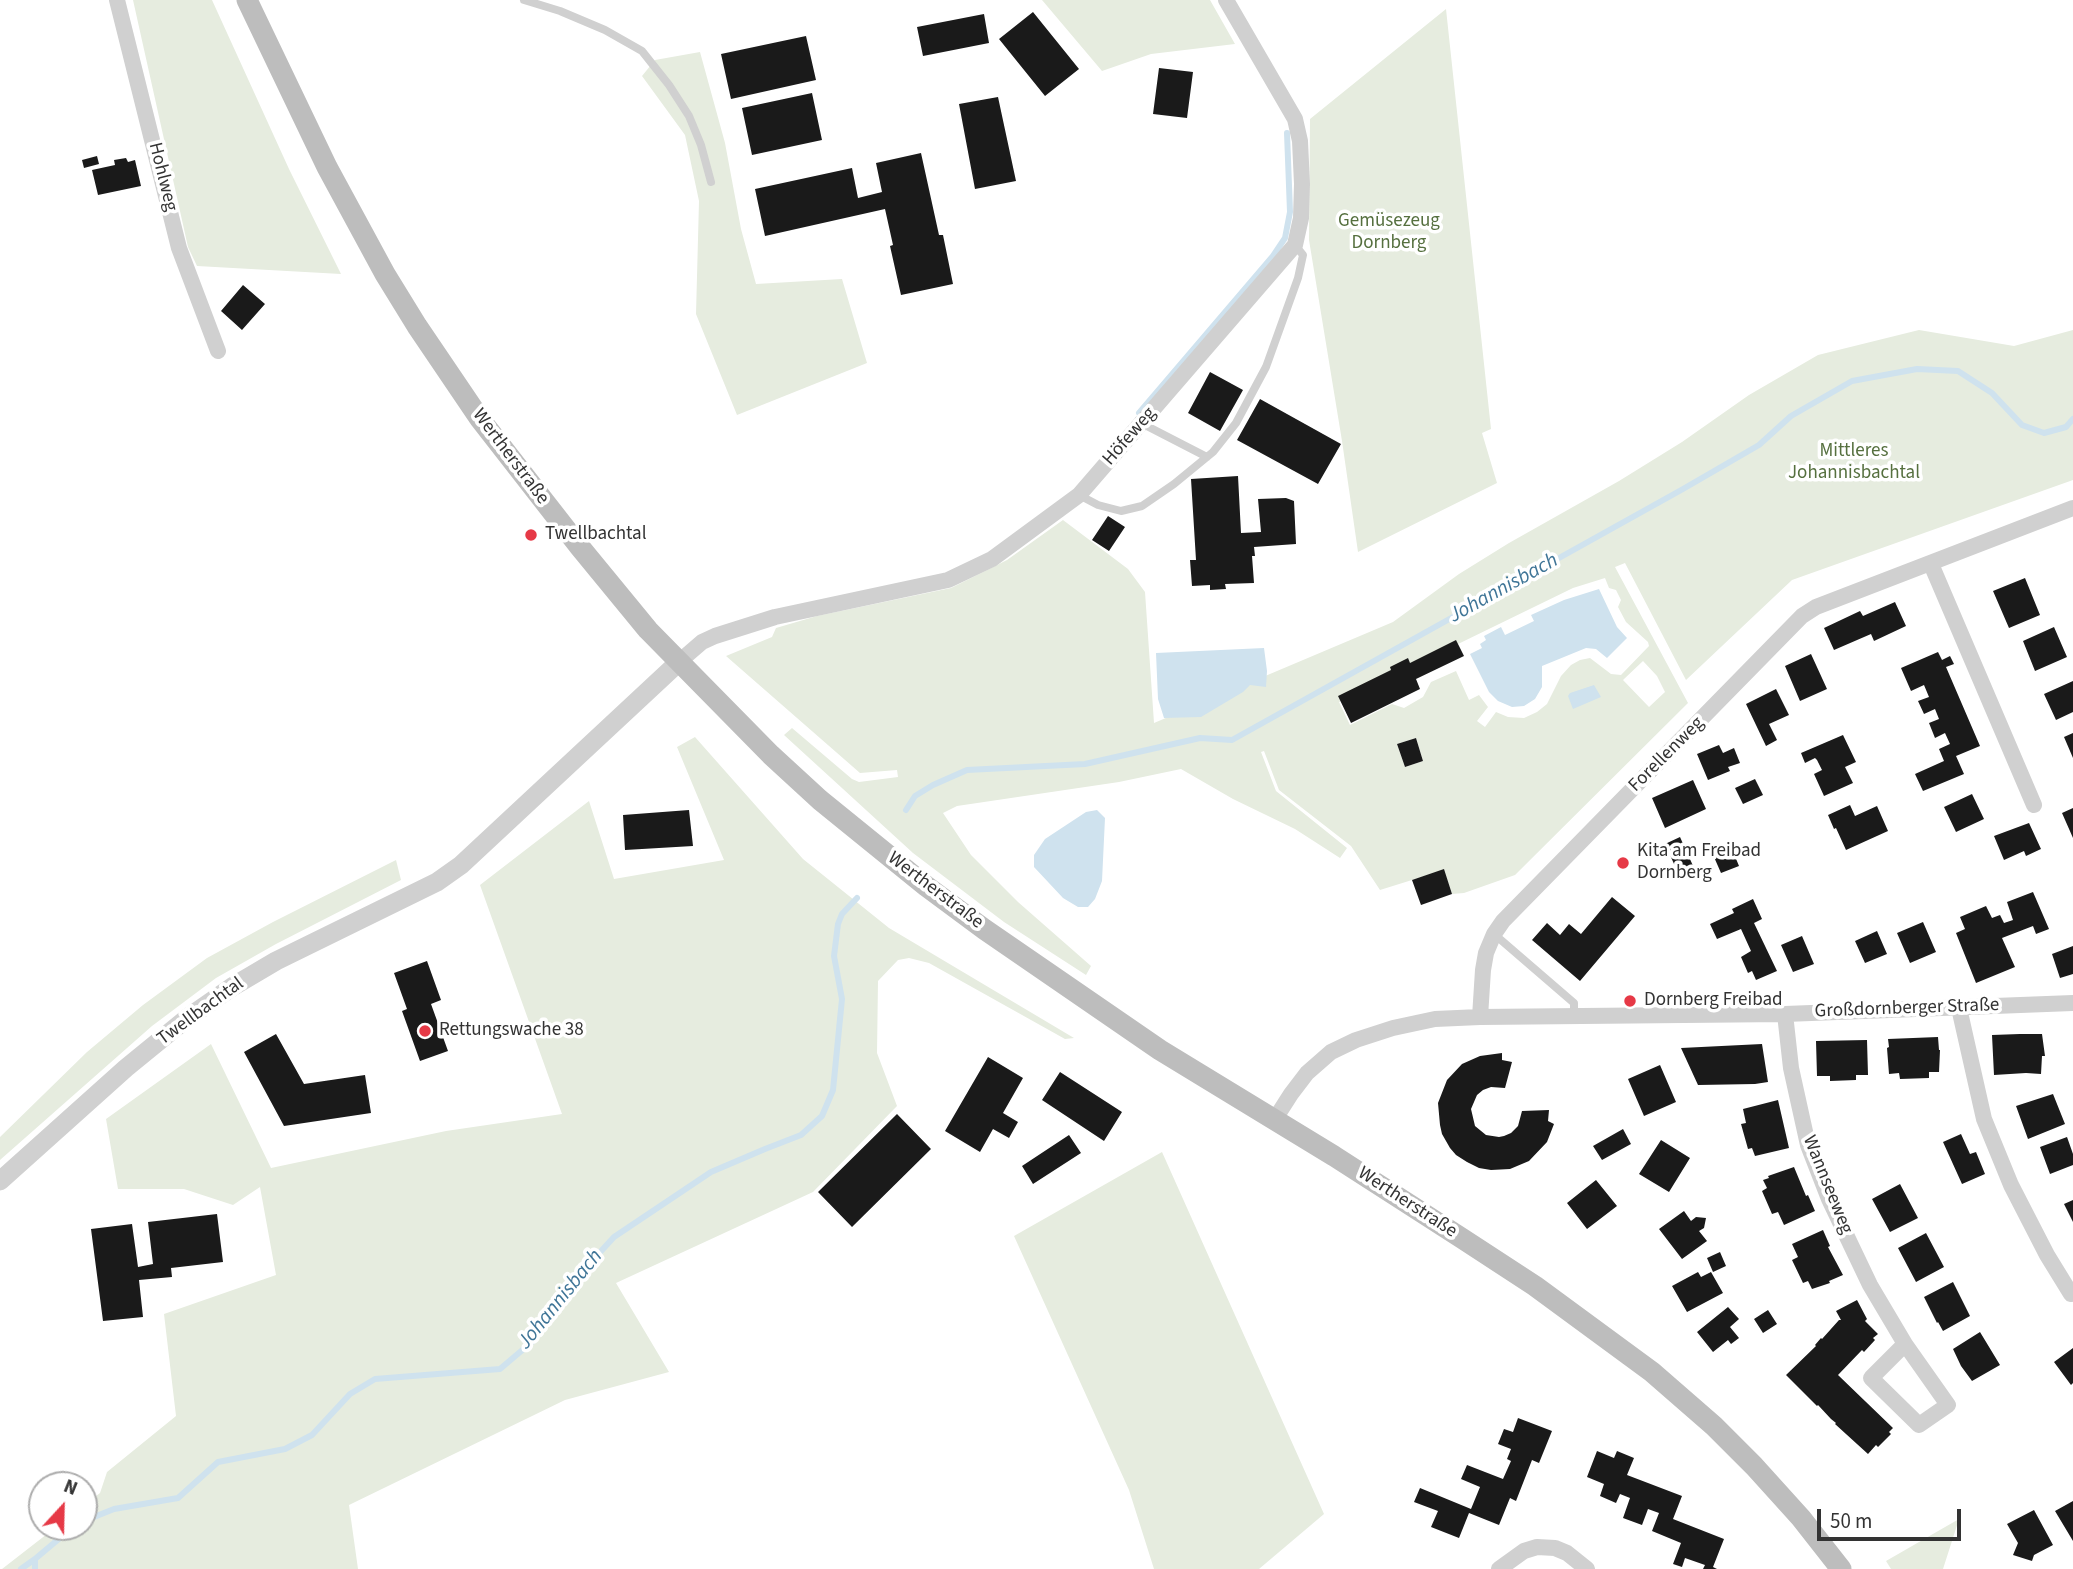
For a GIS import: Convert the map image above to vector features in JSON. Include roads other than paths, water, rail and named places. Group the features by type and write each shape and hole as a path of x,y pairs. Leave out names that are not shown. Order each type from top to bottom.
{"main road":[{"name":"Wertherstraße","path":"247,0 327,167 385,274 480,419 632,611 762,747 820,800 984,929 1150,1042 1514,1272 1652,1372 1714,1426 1754,1466 1801,1518 1841,1569"}],"street":[{"name":"Hohlweg","path":"117,0 179,248 218,351"},
{"path":"1226,0 1295,119 1300,141 1302,184 1301,218 1295,246"},
{"name":"Höfeweg","path":"680,662 702,642 728,631 775,617 948,580 992,559 1079,495 1295,246"},
{"name":"Forellenweg","path":"1480,1017 1486,953 1503,921 1802,616 1816,607 2073,508"},
{"path":"1931,564 2034,805"},
{"name":"Twellbachtal","path":"0,1181 127,1068 186,1019 232,987 276,961 437,883 461,865 680,662"},
{"name":"Großdornberger Straße","path":"1275,1119 1307,1073 1331,1052 1393,1028 1435,1019 1785,1014 2073,1003"},
{"path":"1959,1008 1983,1119 2011,1185 2071,1294"},
{"name":"Wannseeweg","path":"1785,1014 1791,1068 1808,1145 1829,1199 1870,1285 1905,1344 1948,1405 1919,1425 1871,1378 1905,1344"},
{"path":"1499,1569 1524,1551 1537,1547 1555,1548 1567,1553 1587,1569"}],"lane":[{"path":"524,0 605,30 642,51 669,85 689,117 701,145 711,182"},
{"path":"1079,495 1098,505 1121,511 1142,506 1207,457 1236,423 1266,368 1298,278 1303,255 1295,246"},
{"path":"1141,423 1207,457"},
{"path":"1494,934 1574,1003 1574,1016"}],"water":[{"path":"1599,589 1617,627 1627,638 1607,658 1596,649 1586,648 1542,666 1542,687 1535,699 1524,706 1512,707 1498,701 1489,692 1470,654 1482,648 1480,644 1486,640 1484,636 1501,627 1505,635 1534,621 1531,615 1564,600"},
{"path":"1264,648 1266,687 1250,685 1201,717 1164,718 1158,699 1156,653"},
{"path":"1594,685 1601,697 1573,709 1568,696 1570,693"},
{"path":"1097,810 1105,818 1102,881 1095,899 1088,907 1078,907 1063,898 1034,867 1034,855 1045,839 1086,812"}],"waterway":[{"path":"1139,413 1273,256 1285,238 1290,212 1287,133"},
{"name":"Johannisbach","path":"906,810 915,796 967,770 1085,764 1200,738 1232,740 1759,445 1791,416 1852,381 1917,369 1958,371 1992,393 2022,425 2044,433 2066,427 2073,419"},
{"name":"Johannisbach","path":"98,1515 114,1509 178,1498 218,1462 285,1449 312,1435 350,1394 375,1379 500,1369 533,1341 569,1286 614,1237 711,1172 801,1135 822,1116 833,1090 842,999 834,956 838,924 842,914 857,898"},
{"name":"Johannisbach","path":"35,1569 35,1559 56,1541"},
{"path":"21,1569 35,1559"}],"place":[{"name":"Twellbachtal","path":"531,535"},
{"name":"Kita am Freibad Dornberg","path":"1623,863"},
{"name":"Dornberg Freibad","path":"1630,1001"},
{"name":"Rettungswache 38","path":"425,1031"}],"park label":[{"name":"Gemüsezeug Dornberg","path":"1389,233"},
{"name":"Mittleres Johannisbachtal","path":"1854,463"}]}
